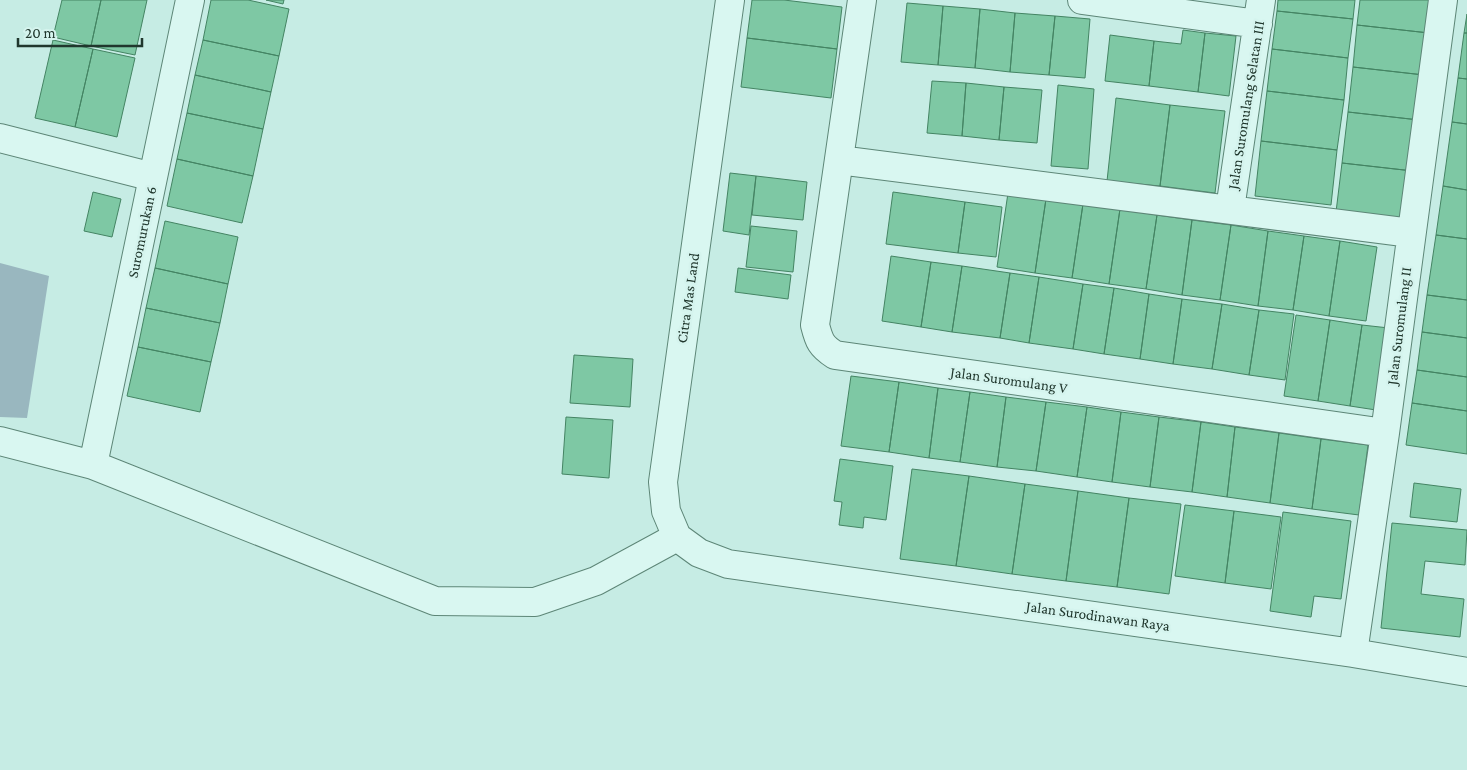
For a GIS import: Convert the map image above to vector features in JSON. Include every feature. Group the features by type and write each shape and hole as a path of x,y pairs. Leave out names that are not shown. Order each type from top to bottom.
{"street":[{"name":"Suromurukan 6","path":"93,465 190,0"},
{"name":"Citra Mas Land","path":"677,537 666,511 662,482 730,0"},
{"name":"Jalan Suromulang V","path":"862,0 815,325 818,338 824,347 835,355 1385,433"},
{"path":"1082,0 1260,12"},
{"name":"Jalan Suromulang II","path":"1353,652 1385,433 1443,0"},
{"name":"Jalan Suromulang Selatan III","path":"1230,210 1260,12"},
{"path":"0,138 153,177"},
{"path":"839,160 1411,233"},
{"path":"0,440 93,465 435,601 535,602 596,581 677,537"},
{"name":"Jalan Surodinawan Raya","path":"677,537 699,553 728,564 1353,652 1467,672"}],"shaded area":[{"path":"0,263 49,276 27,418 0,417"}],"building":[{"path":"62,0 101,0 91,46 53,37"},
{"path":"101,0 147,0 135,55 91,46"},
{"path":"211,0 248,0 289,9 279,56 203,40"},
{"path":"266,0 284,0 283,4"},
{"path":"752,0 784,0 842,7 837,49 747,38"},
{"path":"1278,0 1355,0 1353,19 1277,11"},
{"path":"1360,0 1432,0 1429,33 1357,25"},
{"path":"907,3 943,6 938,65 901,62"},
{"path":"943,6 980,9 975,68 938,65"},
{"path":"980,9 1015,13 1010,72 975,68"},
{"path":"1277,11 1353,19 1348,58 1272,49"},
{"path":"1015,13 1055,16 1049,75 1010,72"},
{"path":"1467,14 1467,33 1464,33"},
{"path":"1055,16 1090,19 1085,78 1049,75"},
{"path":"1357,25 1429,33 1424,75 1353,67"},
{"path":"1183,30 1205,33 1198,92 1149,86 1154,41 1181,44"},
{"path":"1205,33 1236,36 1229,96 1198,92"},
{"path":"1464,33 1467,33 1467,79 1458,78"},
{"path":"1110,35 1154,41 1149,86 1105,81"},
{"path":"747,38 837,49 831,98 741,87"},
{"path":"53,40 93,49 75,127 35,118"},
{"path":"203,40 279,56 271,92 195,75"},
{"path":"93,49 135,58 117,137 75,127"},
{"path":"1272,49 1348,58 1344,100 1267,91"},
{"path":"1353,67 1424,75 1419,120 1348,112"},
{"path":"195,75 271,92 263,129 187,113"},
{"path":"1458,78 1467,79 1467,124 1452,122"},
{"path":"932,81 966,83 962,136 927,133"},
{"path":"966,83 1004,87 999,140 962,136"},
{"path":"1058,85 1094,89 1088,169 1051,166"},
{"path":"1004,87 1042,90 1037,143 999,140"},
{"path":"1267,91 1344,100 1337,150 1261,141"},
{"path":"1116,98 1170,105 1160,186 1107,181"},
{"path":"1170,105 1225,111 1215,193 1160,186"},
{"path":"1348,112 1419,120 1413,171 1342,163"},
{"path":"187,113 263,129 253,176 177,159"},
{"path":"1452,122 1467,124 1467,190 1443,186"},
{"path":"1261,141 1337,150 1331,205 1255,196"},
{"path":"177,159 253,176 242,223 167,206"},
{"path":"1342,163 1413,171 1407,220 1336,212"},
{"path":"730,173 756,176 749,235 723,231"},
{"path":"756,176 807,182 803,220 752,215"},
{"path":"1443,186 1467,190 1467,239 1436,235"},
{"path":"93,192 121,199 112,237 84,231"},
{"path":"893,192 965,202 958,253 886,244"},
{"path":"1008,193 1046,199 1035,273 997,267"},
{"path":"1046,199 1083,204 1072,278 1035,273"},
{"path":"965,202 1002,207 996,257 958,253"},
{"path":"1083,204 1120,209 1109,284 1072,278"},
{"path":"1120,209 1157,215 1146,289 1109,284"},
{"path":"1157,215 1192,220 1182,295 1146,289"},
{"path":"1192,220 1231,225 1220,300 1182,295"},
{"path":"165,221 238,237 228,284 155,268"},
{"path":"1231,225 1268,231 1258,306 1220,300"},
{"path":"751,226 797,231 793,272 746,267"},
{"path":"1268,231 1304,236 1293,310 1258,306"},
{"path":"1436,235 1467,239 1467,300 1427,295"},
{"path":"1304,236 1340,241 1329,316 1293,310"},
{"path":"1340,241 1377,247 1366,321 1329,316"},
{"path":"891,256 931,262 921,327 882,321"},
{"path":"931,262 962,266 952,332 921,327"},
{"path":"962,266 1010,273 1000,338 952,332"},
{"path":"155,268 228,284 220,323 146,308"},
{"path":"738,268 791,275 788,299 735,292"},
{"path":"1010,273 1039,277 1029,343 1000,338"},
{"path":"1039,277 1083,284 1073,349 1029,343"},
{"path":"1083,284 1114,288 1104,354 1073,349"},
{"path":"1114,288 1149,294 1140,359 1104,354"},
{"path":"1149,294 1182,299 1173,364 1140,359"},
{"path":"1427,295 1467,300 1467,338 1422,332"},
{"path":"1182,299 1222,304 1212,369 1173,364"},
{"path":"1222,304 1259,310 1249,375 1212,369"},
{"path":"146,308 220,323 211,362 138,347"},
{"path":"1259,310 1294,314 1285,380 1249,375"},
{"path":"1296,315 1330,320 1318,401 1284,396"},
{"path":"1330,320 1362,325 1350,406 1318,401"},
{"path":"1362,325 1389,328 1376,410 1350,406"},
{"path":"1422,332 1467,338 1467,377 1417,370"},
{"path":"138,347 211,362 200,412 127,396"},
{"path":"574,355 633,359 630,407 570,403"},
{"path":"1417,370 1467,377 1467,411 1412,403"},
{"path":"851,376 899,382 889,452 841,446"},
{"path":"899,382 938,388 929,458 889,452"},
{"path":"938,388 970,392 960,462 929,458"},
{"path":"970,392 1006,397 997,467 960,462"},
{"path":"1006,397 1046,402 1036,471 997,467"},
{"path":"1046,402 1087,407 1077,477 1036,471"},
{"path":"1412,403 1467,411 1467,454 1406,445"},
{"path":"1087,407 1121,412 1112,482 1077,477"},
{"path":"1121,412 1159,417 1150,487 1112,482"},
{"path":"566,417 613,420 609,478 562,474"},
{"path":"1159,417 1201,422 1192,492 1150,487"},
{"path":"1201,422 1235,427 1227,497 1192,492"},
{"path":"1235,427 1279,433 1270,503 1227,497"},
{"path":"1279,433 1321,439 1312,509 1270,503"},
{"path":"1321,439 1368,445 1359,515 1312,509"},
{"path":"840,459 893,466 886,520 864,517 863,528 839,525 842,502 834,501"},
{"path":"912,469 969,476 956,566 900,559"},
{"path":"969,476 1025,484 1012,574 956,566"},
{"path":"1414,483 1461,489 1457,522 1410,517"},
{"path":"1025,484 1078,491 1066,581 1012,574"},
{"path":"1078,491 1129,498 1117,587 1066,581"},
{"path":"1129,498 1181,504 1169,594 1117,587"},
{"path":"1185,505 1234,511 1225,583 1175,576"},
{"path":"1234,511 1281,517 1271,589 1225,583"},
{"path":"1283,512 1351,521 1341,599 1314,596 1311,617 1270,611"},
{"path":"1392,523 1467,530 1465,565 1425,561 1421,594 1464,599 1460,637 1381,628"}]}
